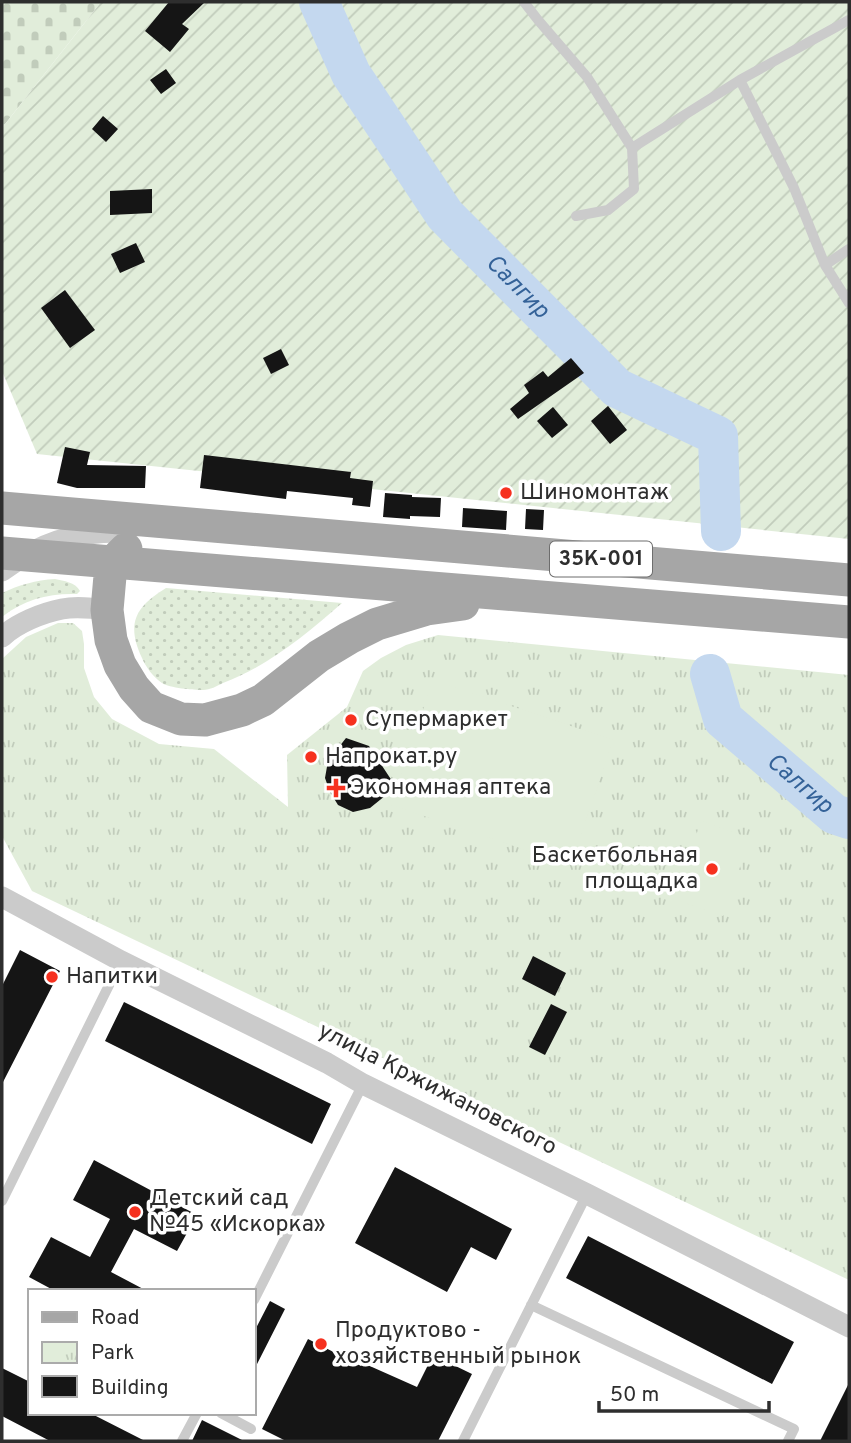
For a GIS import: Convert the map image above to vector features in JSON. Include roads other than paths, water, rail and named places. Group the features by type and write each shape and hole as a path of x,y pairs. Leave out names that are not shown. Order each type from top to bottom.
{"main road":[{"name":"35К-001","path":"2,508 849,580"},
{"path":"354,538 175,536 148,539 122,551 113,563 107,610 111,640 120,665 134,688 151,706 181,719 205,720 242,710 263,700 319,656 377,624 427,609 514,596"},
{"name":"35К-001","path":"9,560 113,563 849,622"}],"street":[{"path":"9,560 87,533 122,532 175,536"},
{"path":"2,637 33,618 63,608 107,610"},
{"name":"улица Кржижановского","path":"2,897 363,1084 849,1327"}],"lane":[{"path":"524,2 587,77 632,148 634,189 608,210 576,216"},
{"path":"632,148 740,80 849,20"},
{"path":"740,80 794,188 825,265 849,303"},
{"path":"825,265 849,249"},
{"path":"2,1201 6,1184 121,961"},
{"path":"256,1296 363,1084"},
{"path":"463,1441 587,1194"},
{"path":"531,1305 794,1429 788,1441"},
{"path":"183,1441 196,1415"},
{"path":"225,1415 251,1429"}],"waterway":[{"name":"Салгир","path":"319,2 351,74 445,215 617,388 718,436 721,531"},
{"name":"Салгир","path":"710,674 723,719 834,814 849,819"}],"place":[{"name":"Шиномонтаж","path":"506,493"},
{"name":"Супермаркет","path":"351,720"},
{"name":"Напрокат.ру","path":"311,757"},
{"name":"Экономная аптека","path":"336,788"},
{"name":"Баскетбольная площадка","path":"712,869"},
{"name":"Напитки","path":"52,977"},
{"name":"Детский сад №45 «Искорка»","path":"135,1212"},
{"name":"Продуктово - хозяйственный рынок","path":"321,1344"}]}
